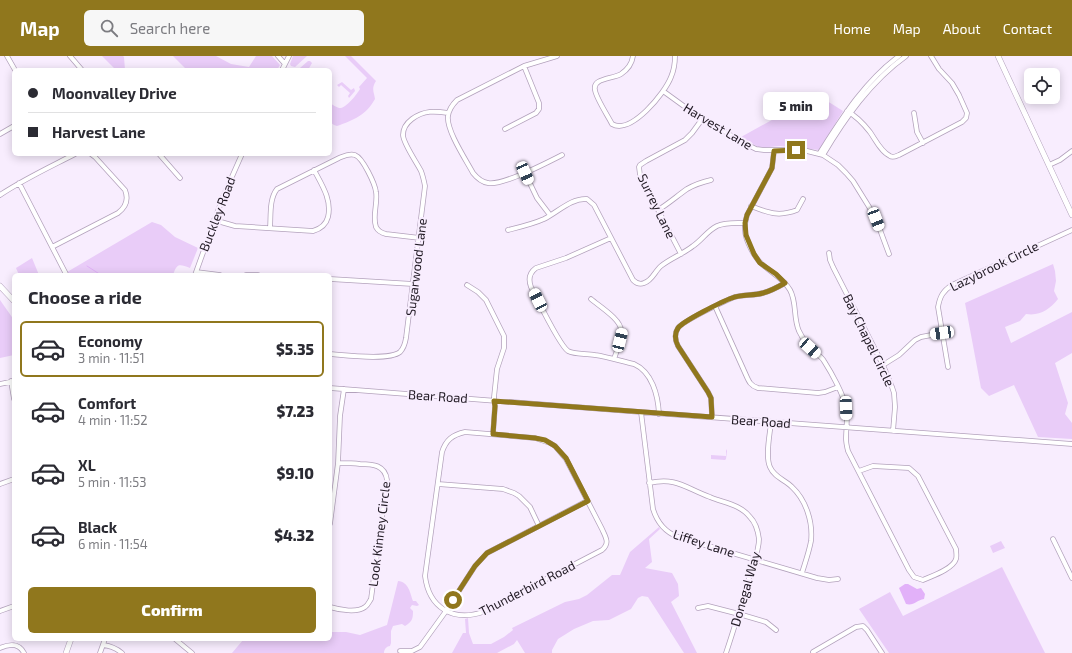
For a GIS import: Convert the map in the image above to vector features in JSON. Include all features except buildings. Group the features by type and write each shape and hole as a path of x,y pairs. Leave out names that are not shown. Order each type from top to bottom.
{"main road":[{"path":"998,56 1072,215"},
{"path":"0,286 12,299"},
{"path":"66,653 70,641"}],"street":[{"path":"7,56 14,68"},
{"path":"70,56 80,68"},
{"path":"278,56 286,64"},
{"path":"283,68 289,56"},
{"path":"557,56 524,66 457,100 448,113 448,124 473,173 477,178 489,184 494,184 525,173 562,155"},
{"path":"633,56 625,71 620,75 600,80 595,87 596,94 612,124 616,126 629,124 648,109 663,91 674,72 675,56"},
{"path":"821,155 832,141 849,112 871,80 898,56"},
{"path":"849,112 882,76 906,56"},
{"path":"849,112 861,121 890,157 899,155 962,122 966,118 967,114 959,95 931,56"},
{"path":"505,129 536,113 539,109 539,103 524,66"},
{"name":"Harvest Lane","path":"663,91 692,112 746,145 756,149 774,151 796,150 821,155 838,165 852,181 876,219 889,254"},
{"name":"Sugarwood Lane","path":"332,354 389,356 400,352 404,347 420,238 425,186 421,172 403,138 403,134 406,125 414,118 427,112 436,111 448,113"},
{"path":"914,113 917,132 923,143"},
{"name":"Surrey Lane","path":"681,254 640,175 639,168 640,165 646,160 685,140 692,134 703,118"},
{"path":"0,134 12,127"},
{"path":"774,151 772,168 747,215 745,223 746,235 754,254 760,263 776,274 785,283 790,291 793,298 796,320 801,334 810,348 823,360 844,399 846,408 846,439 848,451 909,570 914,577 923,580 947,569 954,563 957,558 956,549 918,476 909,468 873,466 859,471"},
{"path":"1049,165 1060,160 1072,151"},
{"path":"270,228 273,198 277,189 348,155 357,156 361,160 375,186 377,200 375,218 377,229 386,234 420,238"},
{"path":"0,195 19,183 71,156"},
{"path":"52,247 118,213 125,206 127,200 125,190 94,156"},
{"path":"161,156 180,178"},
{"name":"Buckley Road","path":"195,273 214,220 241,156"},
{"path":"214,220 235,226 312,231 321,228 325,224 329,211 329,203 314,170"},
{"path":"525,173 537,198 550,215"},
{"path":"658,210 686,190 711,180"},
{"path":"19,183 65,273"},
{"path":"508,230 532,224 577,200 587,199 594,205 633,280 639,284 650,280 662,265 694,246 707,233 717,226 726,223 745,223"},
{"path":"752,206 772,213 782,214 797,210 803,199"},
{"name":"Lazybrook Circle","path":"948,367 938,307 939,299 942,293 952,285 1072,230"},
{"path":"611,238 566,258 536,268 530,275 529,281 558,340 564,348 574,353 594,354 634,364 644,370 657,396 659,403 659,414"},
{"name":"Bay Chapel Circle","path":"829,253 833,268 883,364 892,387 895,407 893,431"},
{"path":"332,279 413,284"},
{"path":"712,417 711,398 678,346 676,338 677,330 684,323 733,298 763,293 777,288 785,283"},
{"path":"467,285 478,292 486,300 504,336 504,348 497,370 494,397 495,406 493,434"},
{"path":"591,299 617,320 621,327 622,332 614,359"},
{"path":"716,306 746,376 753,386 758,388 818,393 838,387"},
{"path":"883,364 899,355 915,340 921,337 942,333"},
{"path":"0,384 12,381"},
{"name":"Bear Road","path":"332,388 1072,444"},
{"path":"332,509 338,463 340,416 344,389"},
{"name":"Liffey Lane","path":"641,412 653,509 659,523 667,531 678,537 802,573 829,580 838,579"},
{"path":"771,422 768,452 769,466 776,476 799,495 807,510 810,523 811,540 802,573"},
{"name":"Thunderbird Road","path":"465,432 545,440 555,446 566,458 607,540 607,544 602,550 483,612 473,616 454,614 446,611 436,604 432,598 425,576 438,484 442,452 449,439 458,434 465,432"},
{"name":"Look Kinney Circle","path":"332,607 345,610 357,610 366,607 371,599 387,480 383,470 375,465 338,463"},
{"path":"0,484 12,480"},
{"name":"Donegal Way","path":"649,483 659,481 677,483 703,495 736,506 744,511 754,522 759,538 755,559 726,652"},
{"path":"438,484 496,489 514,493 523,499 530,507 539,526"},
{"path":"400,651 412,651 420,647 446,611 475,566 487,553 588,501"},
{"path":"1053,539 1072,578"},
{"path":"698,608 708,606 739,614 766,622 776,630"},
{"path":"0,611 12,607"},
{"path":"814,653 813,652 856,627 863,626 882,653"},
{"path":"100,653 104,641"},
{"path":"177,641 192,653"},
{"path":"0,648 12,644 19,646 24,653"},
{"path":"103,645 110,646 122,653"}],"shaded area":[{"path":"102,56 124,57 125,68 114,68"},
{"path":"173,56 216,56 231,64 249,67 256,56 272,56 280,65 278,68 185,68"},
{"path":"293,56 307,56 295,67 291,66 290,64"},
{"path":"345,56 351,56 376,81 373,88 375,99 364,113 349,122 337,126 334,125 332,124 332,104 342,108 348,104 367,78"},
{"path":"308,61 312,63 309,68 300,68"},
{"path":"342,82 351,90 354,88 355,91 349,98 348,96 350,93 341,85 339,87 337,85"},
{"path":"824,99 843,111 819,150 780,146 760,148 741,137 797,106"},
{"path":"152,222 161,225 175,237 198,248 190,268 181,265 177,266 174,273 65,273"},
{"path":"32,258 38,273 18,273 16,268"},
{"path":"1053,264 1056,281 1054,291 1058,299 1044,311 1036,314 1026,314 1020,321 1005,327 1011,343 1072,312 1072,353 1055,363 1068,403 1065,414 1072,423 1072,439 1038,437 1014,385 989,396 981,388 965,303"},
{"path":"0,300 12,317 12,355 0,358"},
{"path":"726,449 727,451 726,459 725,460 711,459 711,455 726,456"},
{"path":"659,527 660,529 649,539 652,562 645,568 672,573 678,584 679,596 671,602 697,653 684,653 648,597 642,596 638,598 631,609 609,620 593,621 574,629 558,639 552,653 525,653 517,640 514,644 497,653 452,653 463,633 466,633 465,619 468,618 469,633 473,644 491,644 504,637 513,630 512,628 565,602 579,599 587,595 612,575 620,575 630,552"},
{"path":"1001,541 1005,548 993,553 990,546"},
{"path":"1002,567 1045,653 889,653 859,609 890,592 903,616"},
{"path":"398,581 405,583 410,591 413,601 416,601 419,605 412,605 410,608 413,611 413,614 412,620 409,623 405,626 402,624 393,626 391,631 390,646 386,648 384,653 232,653 242,641 332,641 332,632 346,632 360,635 387,625"},
{"path":"905,584 917,589 921,588 925,594 924,599 911,604 906,604 899,588"}],"waterway":[{"path":"87,266 98,273"}],"route":[{"path":"453,600 475,566 487,553 588,501 566,458 555,446 545,440 535,438 493,434 494,401 712,417 711,398 678,346 676,338 677,330 679,326 684,323 733,298 763,293 777,288 785,283 776,274 760,263 754,254 746,235 745,223 747,215 772,168 774,151 796,150"}]}
